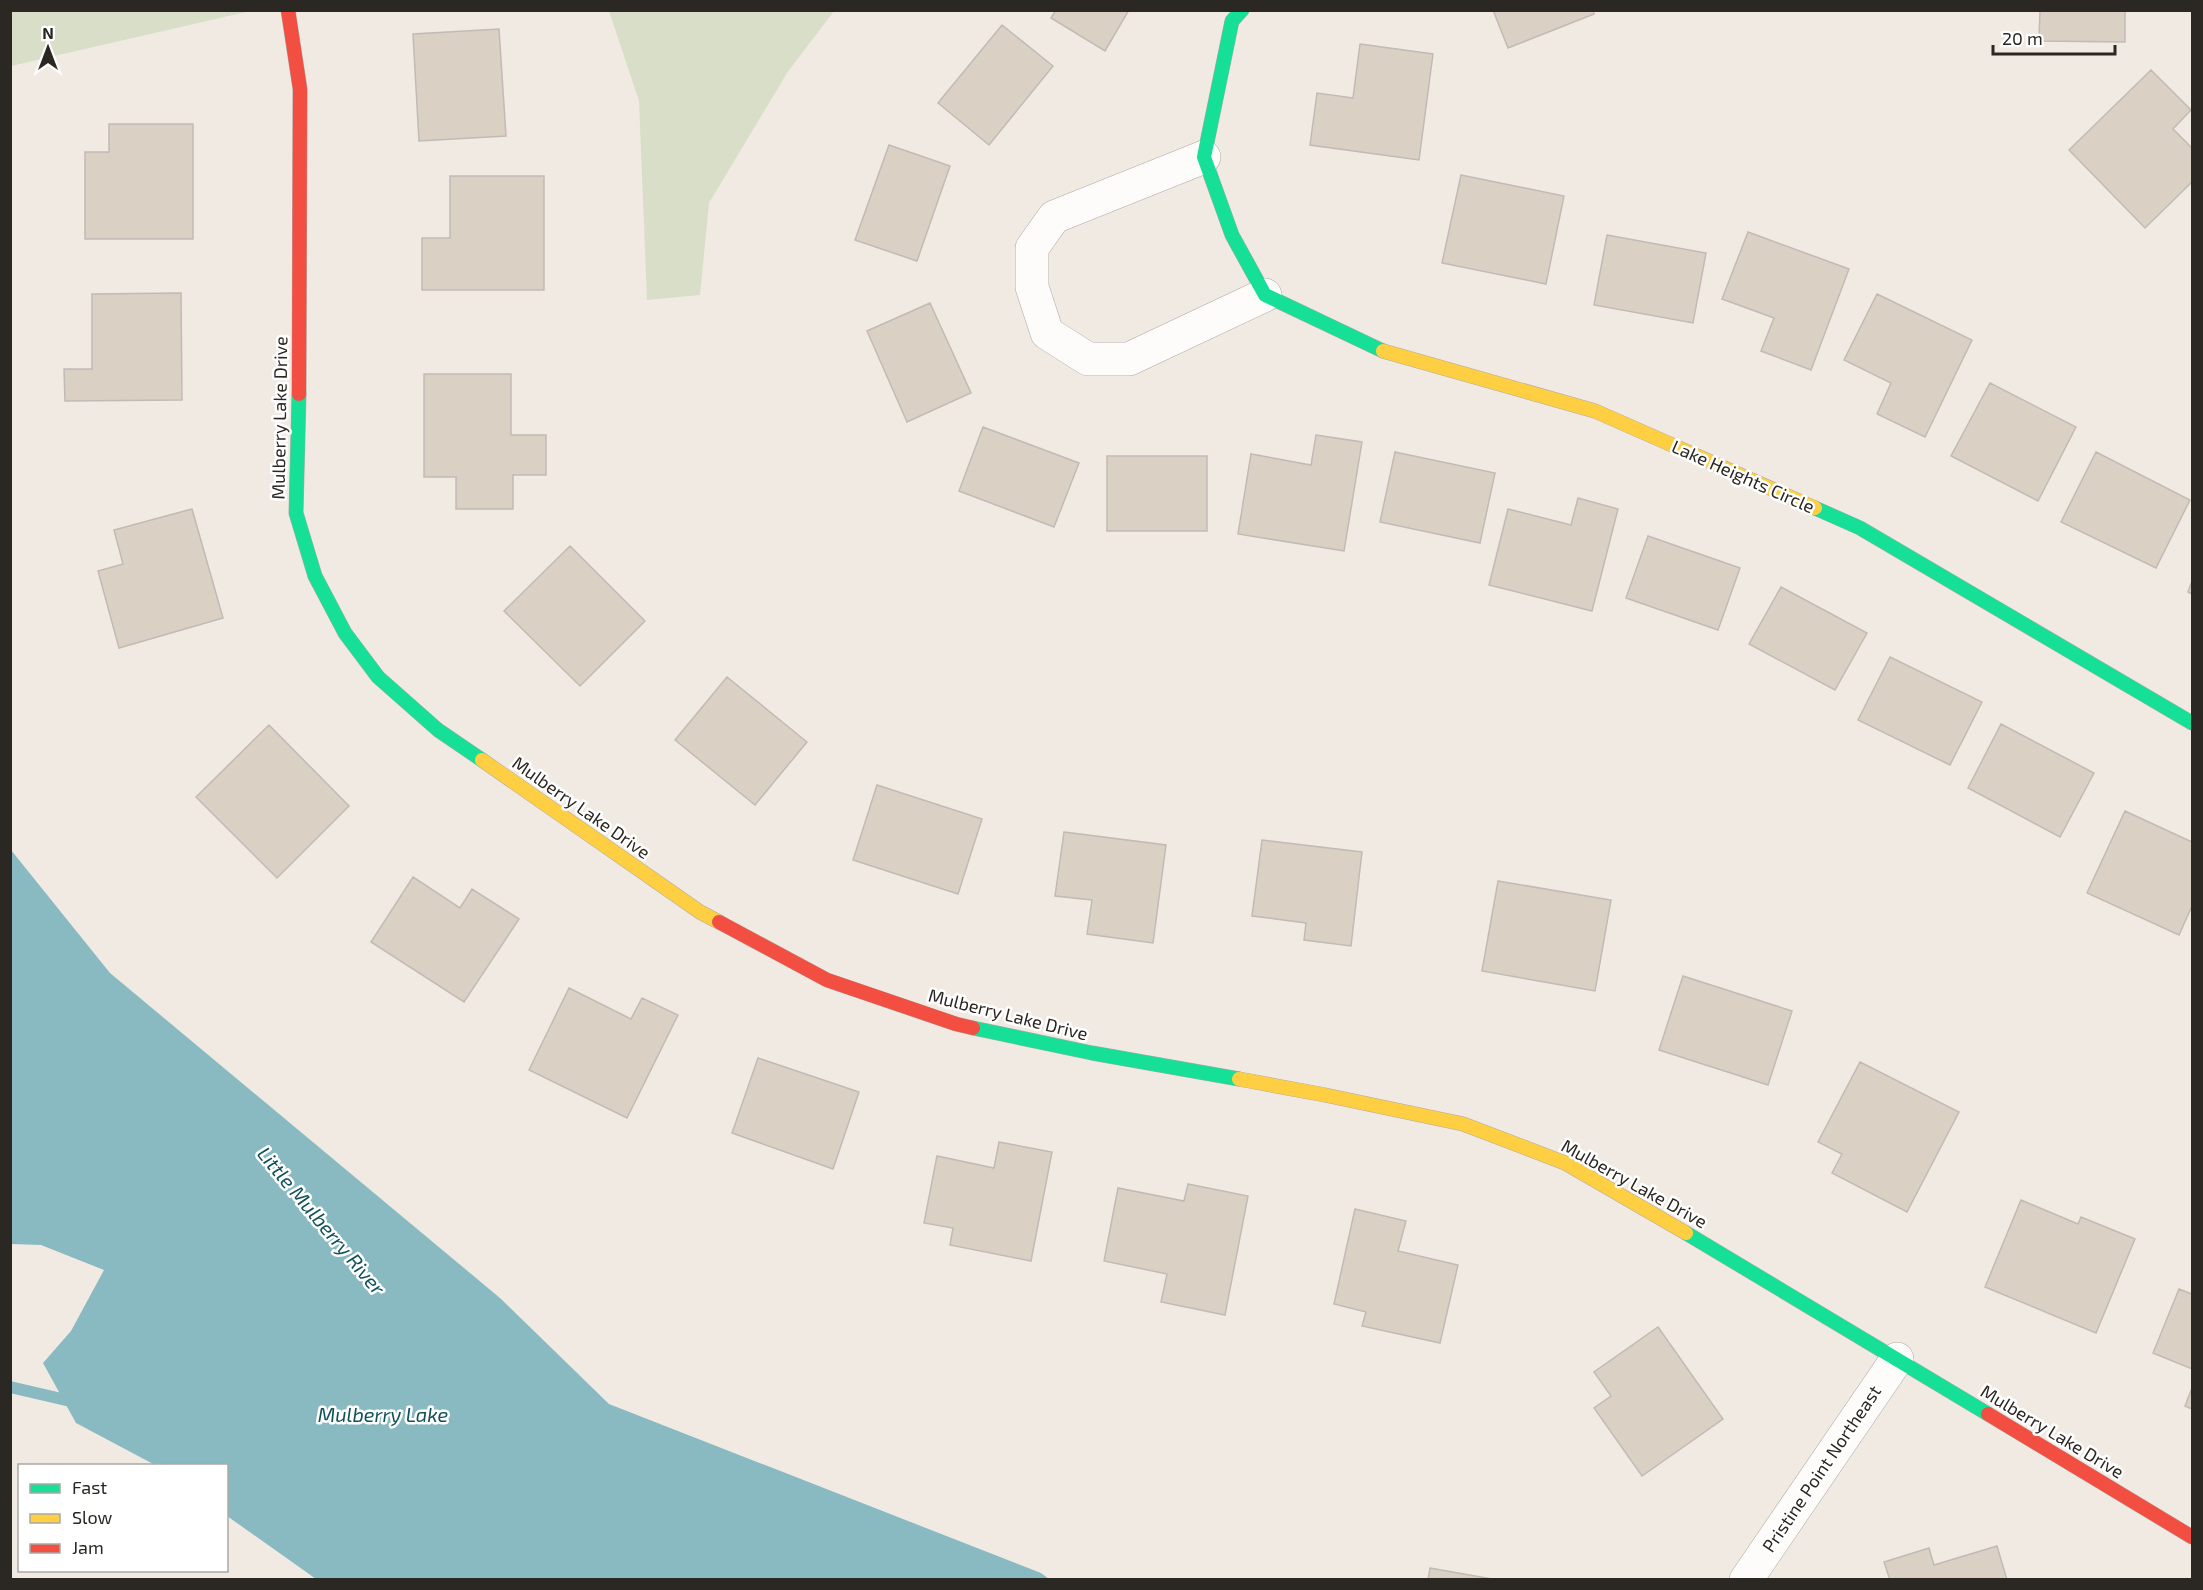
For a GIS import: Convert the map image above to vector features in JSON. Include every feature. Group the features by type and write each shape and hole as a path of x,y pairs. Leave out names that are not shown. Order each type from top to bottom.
{"street":[{"name":"Mulberry Lake Drive","path":"288,10 300,89 299,431 296,513 315,576 345,633 378,677 438,730 700,912 826,980 956,1024 1092,1053 1324,1095 1463,1124 1565,1162 2193,1538"},
{"path":"1204,157 1054,217 1032,248 1032,287 1047,333 1088,359 1129,359 1265,295 1232,235 1204,157 1232,21 1242,10"},
{"name":"Lake Heights Circle","path":"1265,295 1378,350 1595,411 1860,528 2193,723"},
{"name":"Pristine Point Northeast","path":"1746,1580 1897,1359"}],"green space":[{"path":"245,10 246,12 11,66 11,11"},
{"path":"609,11 834,11 787,73 709,203 700,295 647,300 639,101"}],"water":[{"name":"Mulberry Lake","path":"11,850 110,973 500,1298 609,1404 1041,1573 1049,1579 316,1579 228,1517 228,1464 153,1464 76,1423 43,1363 71,1331 104,1270 41,1245 11,1244"}],"building":[{"path":"1056,10 1129,10 1105,51 1051,18"},
{"path":"1493,10 1593,10 1594,14 1508,48"},
{"path":"2040,10 2125,10 2125,42 2039,41"},
{"path":"1002,25 1053,66 989,145 938,103"},
{"path":"499,29 506,136 419,141 413,34"},
{"path":"1360,44 1433,54 1419,160 1310,145 1317,93 1353,98"},
{"path":"2151,70 2191,110 2173,129 2192,148 2192,182 2145,228 2069,150"},
{"path":"109,124 193,124 193,239 85,239 85,152 109,152"},
{"path":"889,145 950,166 917,261 855,240"},
{"path":"1461,175 1564,196 1546,284 1442,263"},
{"path":"450,176 544,176 544,290 422,290 422,238 450,238"},
{"path":"1748,232 1849,269 1811,370 1761,351 1774,318 1722,299"},
{"path":"1607,235 1706,253 1693,323 1594,305"},
{"path":"181,293 182,400 65,401 64,369 92,369 92,294"},
{"path":"1877,294 1972,340 1925,437 1877,414 1891,383 1844,360"},
{"path":"930,303 971,393 907,422 867,331"},
{"path":"424,374 511,374 511,435 546,435 546,475 513,475 513,509 456,509 456,477 424,477"},
{"path":"1990,383 2076,427 2038,501 1951,456"},
{"path":"983,427 1079,463 1054,527 959,491"},
{"path":"1316,435 1362,442 1344,551 1238,534 1251,454 1311,465"},
{"path":"1395,452 1495,473 1480,543 1380,522"},
{"path":"2096,452 2190,500 2156,568 2061,522"},
{"path":"1107,456 1207,456 1207,531 1107,531"},
{"path":"1578,498 1618,509 1592,611 1489,585 1508,509 1571,525"},
{"path":"192,509 223,618 119,648 98,571 123,564 114,530"},
{"path":"1648,536 1740,568 1718,630 1626,598"},
{"path":"570,546 645,621 580,686 504,611"},
{"path":"2192,581 2192,594 2188,592"},
{"path":"1781,587 1867,633 1835,690 1749,644"},
{"path":"1890,657 1982,702 1950,765 1858,720"},
{"path":"727,677 807,742 755,805 675,740"},
{"path":"2001,724 2094,773 2060,837 1968,788"},
{"path":"269,725 349,806 277,878 196,797"},
{"path":"877,785 982,819 958,894 853,860"},
{"path":"2125,811 2192,842 2192,906 2179,935 2087,893"},
{"path":"1064,832 1166,845 1153,943 1087,934 1092,900 1055,896"},
{"path":"1262,840 1362,852 1351,946 1304,940 1306,923 1252,916"},
{"path":"413,877 460,908 472,889 519,919 464,1002 371,942"},
{"path":"1498,881 1611,900 1595,991 1482,971"},
{"path":"1683,976 1792,1011 1768,1085 1659,1050"},
{"path":"569,988 631,1019 642,998 678,1015 627,1118 529,1070"},
{"path":"758,1058 859,1092 833,1169 732,1133"},
{"path":"1860,1062 1959,1112 1907,1212 1832,1173 1842,1154 1818,1142"},
{"path":"999,1142 1052,1152 1031,1261 950,1245 953,1228 924,1223 937,1156 994,1168"},
{"path":"1188,1184 1248,1196 1225,1315 1161,1302 1167,1274 1104,1261 1118,1188 1184,1201"},
{"path":"2021,1200 2078,1224 2081,1217 2135,1239 2096,1333 1985,1287"},
{"path":"1355,1209 1406,1221 1398,1251 1458,1265 1440,1343 1362,1326 1366,1312 1334,1304"},
{"path":"2179,1289 2192,1294 2192,1369 2153,1353"},
{"path":"1658,1327 1723,1419 1642,1476 1594,1408 1611,1396 1594,1372"},
{"path":"2192,1388 2192,1409 2185,1406"},
{"path":"1997,1546 2007,1580 1890,1580 1884,1562 1929,1548 1934,1565"},
{"path":"1430,1568 1498,1580 1428,1580"}],"waterway":[{"path":"10,1387 79,1403"}],"traffic: fast":[{"path":"1242,10 1232,21 1204,157 1232,235 1265,295 1383,351"},
{"path":"299,394 296,513 315,576 345,633 378,677 438,730 482,760"},
{"path":"1815,508 1860,528 2192,723"},
{"path":"973,1028 1092,1053 1239,1079"},
{"path":"1686,1233 1988,1414"}],"traffic: slow":[{"path":"1383,351 1595,411 1815,508"},
{"path":"482,760 700,912 719,922"},
{"path":"1239,1079 1463,1124 1565,1163 1686,1233"}],"traffic: jam":[{"path":"288,10 300,89 299,394"},
{"path":"719,922 827,980 973,1028"},
{"path":"1988,1414 2192,1537"}],"water label":[{"name":"Little Mulberry River","path":"321,1221"}]}
